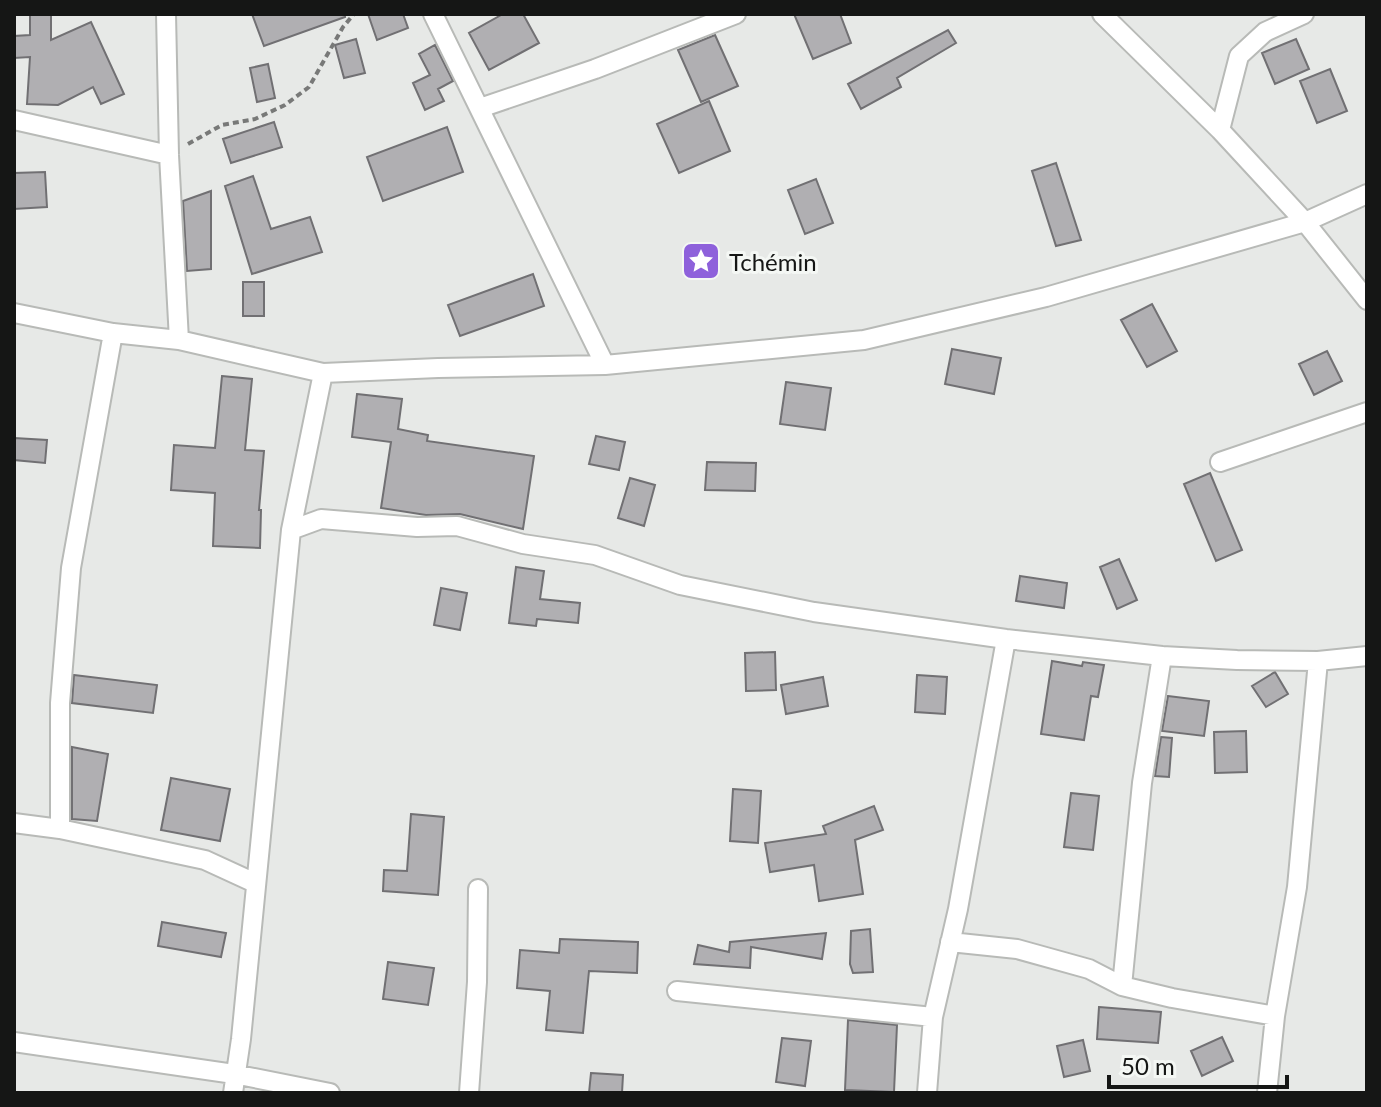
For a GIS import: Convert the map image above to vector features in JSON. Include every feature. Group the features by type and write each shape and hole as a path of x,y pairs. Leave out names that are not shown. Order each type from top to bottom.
{"street":[{"path":"166,14 169,155 179,340"},
{"path":"433,14 605,365"},
{"path":"480,108 595,69 736,14"},
{"path":"1102,14 1220,130 1305,222 1367,300"},
{"path":"1220,130 1239,56 1265,32 1304,14"},
{"path":"14,120 169,155"},
{"path":"14,313 113,333 179,340 323,373 605,365 864,340 1046,297 1305,222 1367,194"},
{"path":"60,829 60,703 71,568 113,333"},
{"path":"233,1093 241,1039 291,530 323,373"},
{"path":"1220,462 1367,412"},
{"path":"291,530 321,519 417,527 457,526 523,544 595,555 680,585 814,612 1006,639 1162,656 1318,661 1367,656"},
{"path":"927,1093 933,1017 958,909 1006,639"},
{"path":"1122,986 1142,783 1162,656"},
{"path":"1267,1093 1275,1016 1297,887 1318,661"},
{"path":"14,823 60,829 205,860 255,883"},
{"path":"469,1093 477,982 478,889"},
{"path":"950,942 1017,949 1089,969 1122,986 1275,1016"},
{"path":"677,991 933,1017"},
{"path":"14,1042 234,1074 330,1093"}],"path":[{"path":"169,155 222,125 255,119 285,105 309,87 343,27 354,14"}],"building":[{"path":"30,14 51,14 51,40 91,22 124,94 101,104 93,87 58,105 27,104 30,57 14,58 14,36 30,35"},
{"path":"252,14 345,14 345,17 264,46"},
{"path":"368,14 403,14 408,28 377,40"},
{"path":"503,14 523,14 539,43 489,70 469,33"},
{"path":"794,14 840,14 851,43 813,59"},
{"path":"948,30 956,43 897,78 901,87 861,109 848,84"},
{"path":"715,35 738,86 701,102 678,50"},
{"path":"356,39 365,73 344,78 335,45"},
{"path":"1296,39 1309,69 1275,84 1262,53"},
{"path":"435,45 453,81 438,89 444,101 425,110 413,83 430,75 419,54"},
{"path":"268,64 275,98 257,102 250,68"},
{"path":"1330,69 1347,111 1317,123 1300,81"},
{"path":"709,101 730,151 679,173 657,124"},
{"path":"274,122 282,147 231,163 223,139"},
{"path":"447,127 463,172 383,201 367,157"},
{"path":"1056,163 1081,240 1056,246 1032,171"},
{"path":"45,172 47,207 14,209 14,173"},
{"path":"253,176 271,229 310,217 322,252 252,274 225,186"},
{"path":"816,179 833,223 805,234 788,190"},
{"path":"211,191 211,269 187,271 183,201"},
{"path":"533,274 544,306 460,336 448,305"},
{"path":"243,282 264,282 264,316 243,316"},
{"path":"1152,304 1177,351 1147,367 1121,320"},
{"path":"952,349 1001,358 994,394 945,384"},
{"path":"1327,351 1342,381 1314,395 1299,364"},
{"path":"222,376 252,379 245,450 264,451 259,510 260,548 213,546 215,493 171,490 174,445 215,448"},
{"path":"786,382 831,388 825,430 780,424"},
{"path":"357,394 402,399 398,429 428,435 427,441 534,456 523,529 460,514 426,515 381,508 391,442 352,437"},
{"path":"596,436 625,442 619,470 589,464"},
{"path":"14,438 47,440 45,463 14,460"},
{"path":"707,462 756,463 755,491 705,490"},
{"path":"1210,473 1242,550 1216,561 1184,484"},
{"path":"630,478 655,485 644,526 618,518"},
{"path":"1119,559 1137,600 1117,609 1100,567"},
{"path":"516,567 544,571 540,599 580,603 578,623 537,619 536,626 509,623"},
{"path":"1020,576 1067,583 1064,608 1016,601"},
{"path":"441,588 467,593 460,630 434,625"},
{"path":"775,652 776,690 746,691 745,653"},
{"path":"1052,661 1082,666 1083,662 1104,665 1098,697 1091,696 1084,740 1041,734"},
{"path":"1275,672 1288,694 1266,707 1252,686"},
{"path":"74,675 157,685 153,713 72,703"},
{"path":"917,675 947,677 945,714 915,712"},
{"path":"823,677 828,706 786,714 781,685"},
{"path":"1168,696 1209,701 1204,736 1162,731"},
{"path":"1246,731 1247,772 1215,773 1214,732"},
{"path":"1161,737 1172,738 1169,777 1155,776"},
{"path":"72,747 108,754 97,821 72,819"},
{"path":"171,778 230,789 220,841 161,830"},
{"path":"733,789 761,791 758,843 730,841"},
{"path":"1071,793 1099,796 1093,850 1064,847"},
{"path":"874,806 883,830 855,840 863,894 819,901 814,865 770,872 765,843 826,834 823,826"},
{"path":"411,814 444,817 438,895 383,891 384,870 407,871"},
{"path":"162,922 226,933 221,957 158,946"},
{"path":"870,929 873,972 853,973 850,964 851,931"},
{"path":"826,933 822,959 751,947 750,968 694,964 698,945 729,952 730,942"},
{"path":"560,939 638,942 637,973 589,971 583,1033 546,1030 550,991 517,988 520,950 559,953"},
{"path":"388,962 434,968 428,1005 383,999"},
{"path":"1099,1007 1161,1012 1158,1043 1097,1039"},
{"path":"848,1020 897,1025 894,1092 845,1090"},
{"path":"1222,1037 1233,1061 1202,1076 1191,1051"},
{"path":"782,1038 811,1041 805,1086 776,1082"},
{"path":"1083,1040 1090,1071 1064,1077 1057,1046"},
{"path":"591,1073 623,1075 622,1093 589,1093"}],"place":[{"name":"Tchémin","path":"701,261"}]}
